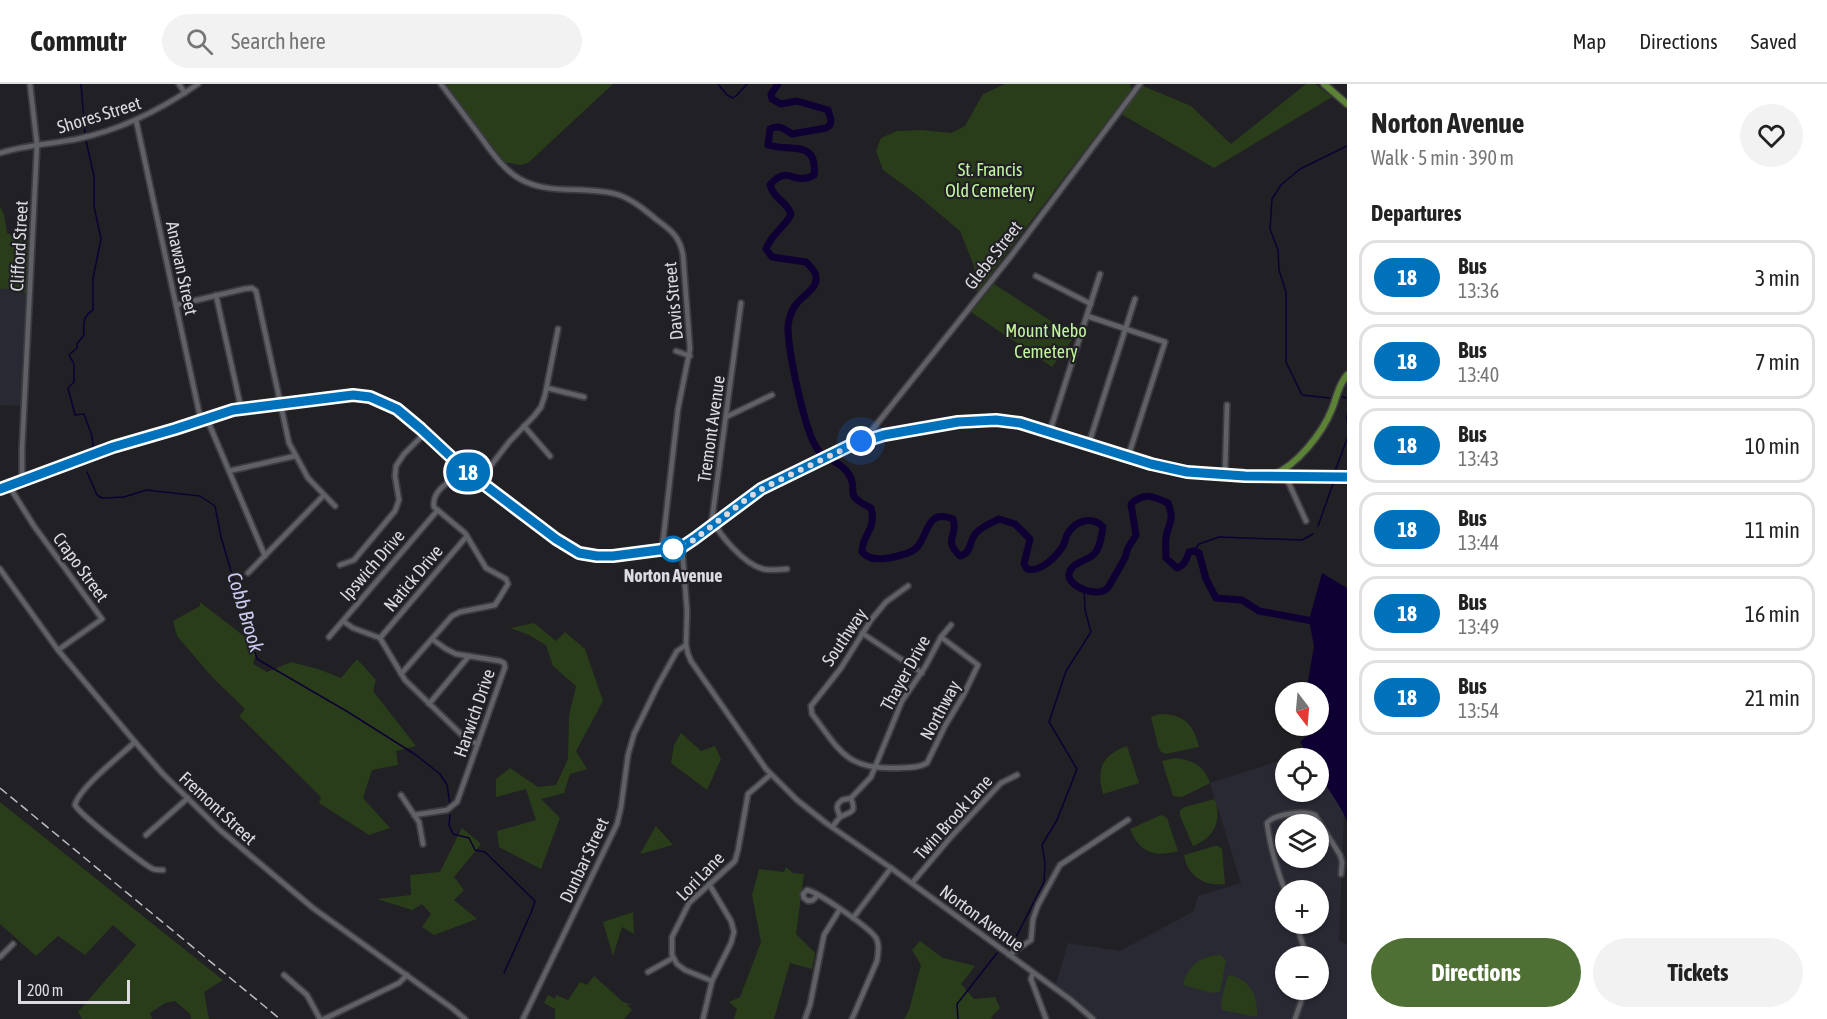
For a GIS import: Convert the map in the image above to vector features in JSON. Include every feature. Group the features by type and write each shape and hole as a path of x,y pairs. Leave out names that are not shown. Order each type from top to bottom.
{"main road":[{"path":"1324,84 1347,104"},
{"path":"1270,476 1291,465 1316,436 1330,414 1340,384 1347,375"},
{"path":"0,489 113,447 241,408 345,395 380,400 397,409 465,470 556,539 579,553 597,556 682,547 761,489 864,440 915,428 989,420 1016,422 1050,431 1173,470 1203,474 1347,477"}],"street":[{"name":"Clifford Street","path":"22,481 37,145 30,84"},
{"path":"179,84 185,93"},
{"name":"Shores Street","path":"0,153 81,138 136,120 159,110 198,84"},
{"name":"Davis Street","path":"441,84 496,157 520,179 552,188 619,195 636,203 672,231 681,244 690,356 678,409 662,550"},
{"name":"Glebe Street","path":"864,440 1011,256 1140,84"},
{"name":"Anawan Street","path":"136,120 176,305 204,420 229,471 265,556"},
{"path":"1050,431 1100,274"},
{"path":"1036,276 1091,304"},
{"path":"176,305 244,289 255,290 287,438 308,478 335,506"},
{"path":"216,296 241,408"},
{"path":"1089,443 1135,299"},
{"name":"Tremont Avenue","path":"715,524 712,516 741,303"},
{"path":"1087,316 1165,342 1128,457"},
{"path":"479,481 541,406 547,388 558,329"},
{"path":"676,351 690,356"},
{"path":"547,388 585,397"},
{"path":"726,417 772,395"},
{"path":"1225,474 1227,405"},
{"path":"524,426 549,456"},
{"path":"340,565 354,560 396,511 399,500 395,477 396,466 425,432"},
{"path":"229,471 295,456"},
{"path":"401,674 456,613 496,604 508,584 505,578 484,565 467,536 437,511 433,503 435,495 465,470"},
{"path":"1286,477 1306,521"},
{"name":"Crapo Street","path":"9,486 34,526 102,619 58,650"},
{"path":"248,573 324,495"},
{"name":"Ipswich Drive","path":"329,638 437,511"},
{"path":"715,524 740,554 759,567 769,570 787,569"},
{"name":"Natick Drive","path":"381,638 467,536"},
{"name":"Norton Avenue","path":"682,547 687,611 686,645 691,661 770,775 797,800 832,827 912,883 1093,1019"},
{"name":"Fremont Street","path":"0,569 58,650 163,774 249,855 313,908 465,1019"},
{"name":"Southway","path":"876,768 845,756 811,710 813,701 841,668 879,610 908,586"},
{"path":"343,621 353,628 381,638 406,682 466,739 478,744"},
{"name":"Thayer Drive","path":"840,817 838,804 842,800 851,798 869,781 900,704 922,673 941,637 951,625"},
{"path":"862,633 922,673"},
{"name":"Northway","path":"876,768 923,765 930,759 945,726 963,696 978,665 941,637"},
{"name":"Harwich Drive","path":"414,815 447,810 456,804 505,666 500,661 450,651 432,639"},
{"name":"Dunbar Street","path":"523,1019 617,824 628,755 634,734 677,651 686,645"},
{"path":"429,704 469,656"},
{"path":"135,742 79,796 75,805 83,815 135,856 153,869 163,870"},
{"name":"Lori Lane","path":"673,958 671,940 684,910 735,861 748,794 770,775"},
{"name":"Twin Brook Lane","path":"912,883 1001,783 1017,775"},
{"path":"401,795 420,826 423,844"},
{"path":"146,835 188,798"},
{"name":"Thayer Drive","path":"832,827 840,817 852,811 851,798"},
{"path":"1281,880 1272,854 1267,823 1275,817 1301,813 1312,813 1319,820 1340,855 1341,874"},
{"path":"1009,955 1031,940 1038,905 1060,865 1128,820"},
{"path":"853,918 891,868"},
{"path":"703,1019 712,981 733,940 734,932 731,921 709,884"},
{"path":"818,895 853,918 878,941 877,961 852,1019"},
{"path":"805,1019 824,935 840,909"},
{"path":"0,957 13,944"},
{"path":"648,972 673,958 685,970 712,981"},
{"path":"1034,973 1031,980 1046,1019"},
{"path":"284,975 307,995 322,1019 399,983 407,975"},
{"path":"1295,1019 1302,1000"}],"shaded area":[{"path":"0,286 27,294 21,406 0,405"},
{"path":"1322,573 1347,588 1347,822 1329,790 1329,748 1304,748 1300,742 1307,736 1329,736 1329,682 1308,682 1314,646 1309,620"},
{"path":"1275,762 1275,802 1329,802 1329,788 1339,800 1344,813 1339,941 1347,944 1347,1019 1097,1019 1056,984 1068,943 1120,951 1194,911 1198,896 1241,883 1210,783"}],"green space":[{"path":"445,84 613,84 528,163 520,165 504,162"},
{"name":"St. Francis Old Cemetery","path":"1005,84 1130,84 1131,90 977,292 974,266 960,231 883,170 876,151 881,138 897,131 922,130 951,133 965,126 983,94"},
{"path":"1306,84 1315,84 1332,97 1214,168 1121,114 1143,86 1191,106 1231,144"},
{"path":"0,206 7,233 28,240 27,294 12,288 0,289"},
{"name":"Mount Nebo Cemetery","path":"994,284 1071,334 1072,340 1052,367 971,312"},
{"path":"200,602 258,647 253,664 267,672 291,662 341,678 357,659 376,680 373,691 416,746 396,751 398,765 372,770 363,798 390,828 369,835 319,803 321,797 239,716 245,709 213,678 177,636 173,621 200,606"},
{"path":"534,623 556,641 565,632 585,649 603,701 576,751 587,769 570,774 564,793 541,799 560,818 541,869 499,847 497,831 536,820 526,789 496,797 496,779 510,768 538,787 556,785 568,759 569,715 576,686 553,666 546,645 510,628"},
{"path":"1160,714 1176,716 1187,722 1199,747 1166,754 1161,752 1151,717"},
{"path":"681,733 701,751 715,746 721,759 707,790 671,763 674,745"},
{"path":"1127,746 1139,783 1103,794 1100,777 1103,764 1112,754"},
{"path":"1175,758 1197,765 1205,772 1210,783 1182,797 1173,796 1162,761"},
{"path":"1215,799 1217,821 1214,828 1206,838 1193,846 1180,816 1180,810"},
{"path":"0,802 223,980 204,992 209,1019 191,1019 190,1014 175,1001 165,1003 150,1013 152,1019 82,1019 78,1012 136,945 113,925 85,955 58,936 36,956 0,924"},
{"path":"1161,815 1167,818 1178,851 1162,854 1148,851 1138,843 1130,829"},
{"path":"656,826 673,845 640,854"},
{"path":"462,828 481,844 454,877 464,890 454,900 477,919 434,935 422,927 431,914 422,904 412,910 377,899 411,895 410,875 440,872"},
{"path":"1215,846 1222,849 1225,884 1211,884 1198,879 1189,869 1184,855"},
{"path":"786,867 793,873 804,874 796,934 815,953 812,969 790,963 774,1019 734,1019 737,1009 729,1002 740,997 761,942 752,895 759,869 784,872"},
{"path":"633,912 634,934 622,927 613,956 603,922"},
{"path":"920,941 943,958 975,966 961,984 974,999 995,997 1000,1008 991,1017 993,1019 904,1019 909,1010 921,965 912,950"},
{"path":"1220,955 1226,960 1220,992 1212,993 1183,985 1188,972 1195,963 1206,957"},
{"path":"1228,975 1242,980 1251,989 1256,1002 1257,1017 1222,1010 1222,997"},
{"path":"594,976 623,1002 633,1005 627,1005 632,1010 624,1019 555,1019 555,1009 544,1003 548,995 555,999 556,995 568,1000 580,982 587,985"}],"waterway":[{"name":"Cobb Brook","path":"81,84 85,134"},
{"path":"718,84 727,95 733,98 747,84"},
{"path":"778,84 771,94 772,99 781,104 797,101 828,110 831,120 830,125 826,128 792,134 779,127 770,129 768,145 801,149 807,152 812,156 814,175 801,179 782,176 770,185 791,214 766,249 772,257 806,262 815,273 813,288 798,302 790,316 788,327 791,354 798,392 814,442 822,454 845,470 853,484 856,499 871,508 871,527 864,541 862,552 866,556 880,559 895,557 915,549 933,519 938,517 953,519 954,530 951,541 960,556 967,552 977,532 999,519 1015,524 1030,539 1024,564 1027,569 1032,570 1043,566 1053,558 1074,526 1084,521 1094,521 1103,527 1098,548 1091,556 1076,564 1069,574 1073,583 1079,587 1099,592 1109,586 1136,535 1131,504 1140,498 1149,496 1168,503 1170,510 1166,558 1177,568 1184,564 1189,552 1199,553 1206,579 1216,598 1242,600 1259,611 1318,622"},
{"name":"Cobb Brook","path":"86,141 94,176 94,206 101,239 93,278 93,310 84,321 84,335 77,344 77,348 69,355 74,364 74,382 68,388 75,415 84,414 92,436 93,446 87,453"},
{"path":"1330,398 1302,395 1286,362 1286,292 1279,270 1278,250 1270,229 1272,199 1281,185 1300,169 1347,146"},
{"path":"1342,397 1347,398"},
{"path":"1347,415 1347,421"},
{"path":"1335,471 1347,439"},
{"name":"Cobb Brook","path":"87,472 97,495 102,498 124,497 146,490 200,496 215,506 221,537 257,659 416,755 440,774 447,785 450,804"},
{"path":"1318,526 1334,481"},
{"path":"1194,551 1199,544 1219,537 1302,540 1313,534"},
{"path":"1006,946 1013,943 1044,882 1045,863 1042,845 1057,820 1077,769 1049,722 1066,671 1091,632 1085,610 1084,588"},
{"name":"Cobb Brook","path":"450,815 449,825 453,834 469,838 475,850 485,852 535,901 504,973"},
{"path":"958,1019 957,1004 997,953"}],"railway":[{"path":"0,788 280,1019"}],"bus line":[{"name":"18","path":"0,489 139,438 233,410 353,395 370,397 397,409 465,470 556,539 579,553 597,556 682,547 761,489 849,446 915,428 958,422 996,420 1020,423 1151,464 1187,472 1245,476 1347,477"}],"place":[{"name":"Norton Avenue","path":"673,549"}],"route":[{"path":"673,549 691,542 765,487 861,441"}]}
